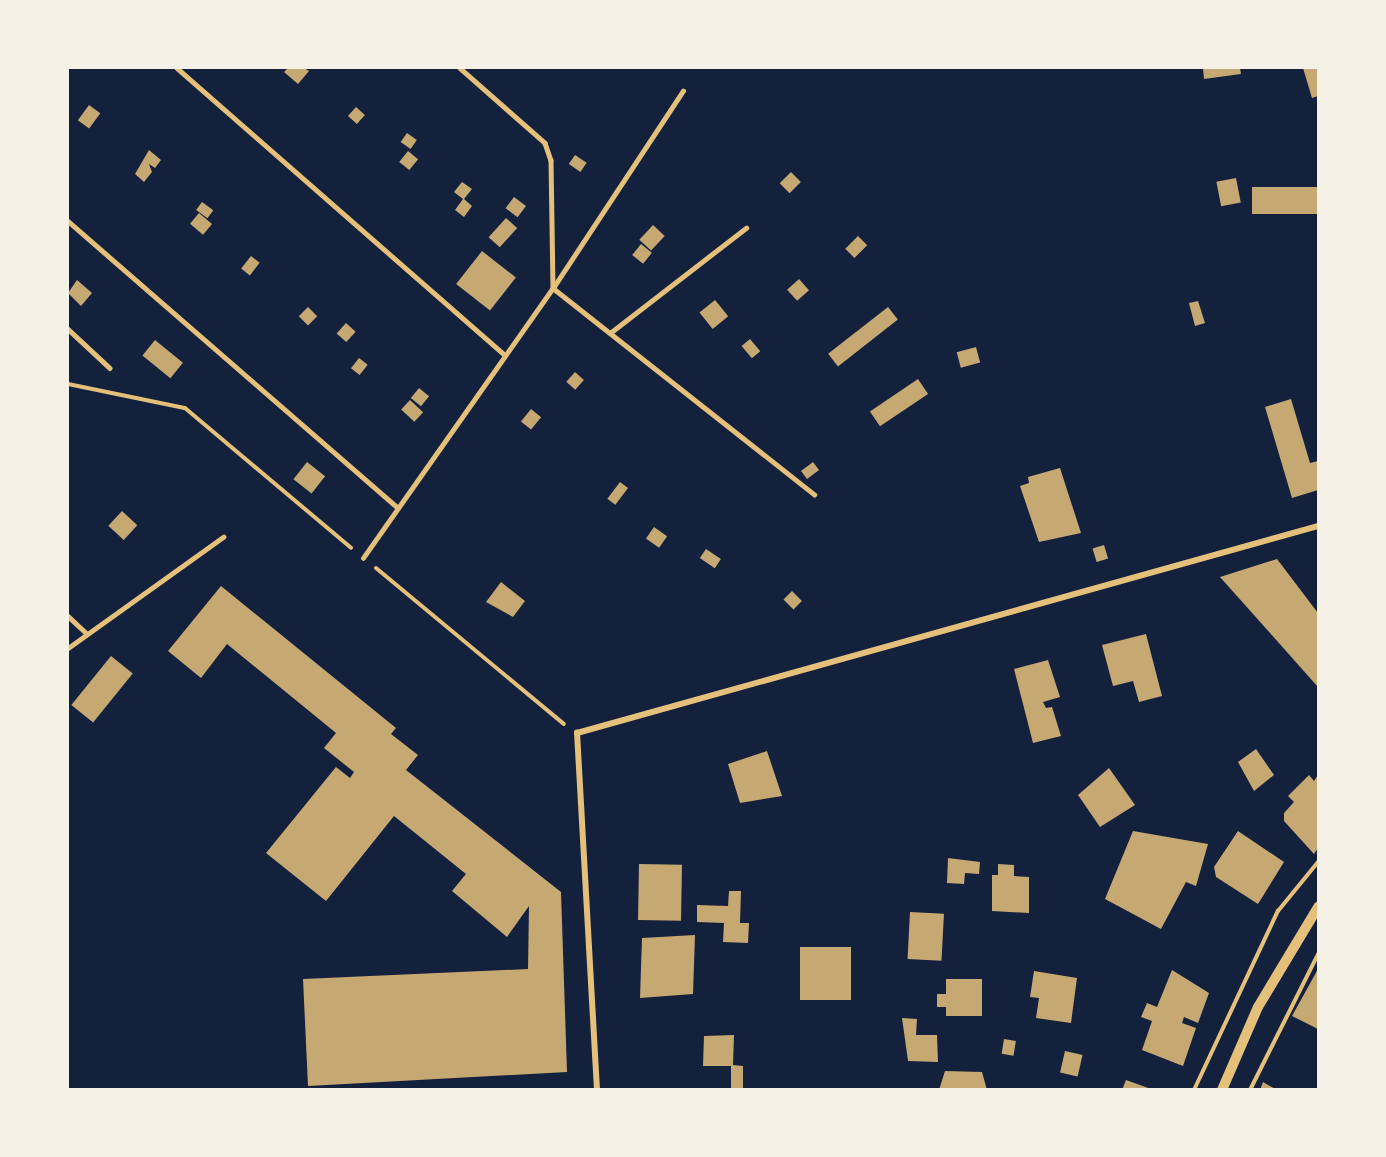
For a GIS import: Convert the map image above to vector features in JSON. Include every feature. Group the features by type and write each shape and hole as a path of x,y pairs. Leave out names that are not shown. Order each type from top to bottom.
{"street":[{"path":"597,1089 576,733 1318,526"},
{"path":"1222,1089 1258,1007 1318,907"}],"lane":[{"path":"177,68 505,355"},
{"path":"460,68 545,143 551,160 553,288"},
{"path":"363,558 553,288 684,91"},
{"path":"68,221 398,508"},
{"path":"610,333 746,228"},
{"path":"553,288 814,494"},
{"path":"68,329 110,368"},
{"path":"68,648 223,537"},
{"path":"68,615 87,634"}],"path":[{"path":"68,384 185,408 576,733"},
{"path":"1194,1089 1278,911 1318,862"},
{"path":"1250,1089 1318,954"}],"building":[{"path":"288,68 304,68 309,71 298,84 284,72"},
{"path":"1203,68 1240,68 1241,74 1204,79"},
{"path":"1303,68 1318,68 1318,96 1312,98"},
{"path":"89,105 100,113 89,129 78,120"},
{"path":"356,107 365,115 357,124 348,116"},
{"path":"407,133 417,140 411,149 401,142"},
{"path":"149,150 161,160 155,168 149,164 152,172 144,182 135,174"},
{"path":"408,151 418,159 409,170 399,162"},
{"path":"575,155 587,163 580,172 569,164"},
{"path":"791,172 801,182 790,193 780,183"},
{"path":"1236,178 1241,203 1221,206 1216,182"},
{"path":"462,182 472,189 464,199 472,206 464,217 455,210 463,199 454,192"},
{"path":"1252,187 1318,187 1318,214 1252,214"},
{"path":"514,197 526,206 518,217 506,208"},
{"path":"202,202 213,210 207,218 196,210"},
{"path":"199,213 212,224 203,235 190,224"},
{"path":"506,218 517,228 500,247 489,237"},
{"path":"653,225 665,236 651,251 639,240"},
{"path":"858,236 867,245 854,258 845,249"},
{"path":"641,244 652,253 643,264 632,255"},
{"path":"482,251 516,277 490,311 456,284"},
{"path":"251,256 260,263 250,275 241,269"},
{"path":"799,279 809,290 797,301 787,290"},
{"path":"77,280 92,293 81,306 68,293"},
{"path":"715,300 728,316 713,329 699,313"},
{"path":"1198,301 1205,323 1195,326 1189,303"},
{"path":"308,307 317,316 308,325 299,316"},
{"path":"888,307 898,320 838,366 828,354"},
{"path":"346,323 356,332 346,342 337,333"},
{"path":"750,339 760,351 752,358 742,346"},
{"path":"155,340 183,363 170,378 142,356"},
{"path":"976,347 980,362 961,368 957,352"},
{"path":"359,358 368,365 360,375 351,368"},
{"path":"575,372 584,380 575,390 566,382"},
{"path":"918,379 928,394 880,426 870,411"},
{"path":"419,388 429,396 421,406 411,398"},
{"path":"1291,399 1310,463 1318,461 1318,490 1292,498 1265,407"},
{"path":"410,400 423,412 414,422 401,410"},
{"path":"531,409 541,417 531,430 521,421"},
{"path":"307,462 325,476 312,493 293,479"},
{"path":"813,462 819,470 807,479 801,471"},
{"path":"1060,468 1081,533 1039,542 1020,486 1029,483 1028,477"},
{"path":"620,482 628,488 615,505 607,499"},
{"path":"122,511 137,525 124,540 108,526"},
{"path":"654,527 667,536 659,548 646,538"},
{"path":"1104,545 1108,558 1097,562 1093,549"},
{"path":"706,549 721,559 715,568 700,558"},
{"path":"1277,559 1318,613 1318,687 1220,577"},
{"path":"501,582 525,601 513,617 486,602"},
{"path":"221,586 396,728 391,734 418,755 406,770 561,892 567,1072 308,1086 303,979 528,969 529,906 507,937 452,891 466,874 394,816 326,901 266,853 336,767 350,778 354,772 324,748 336,733 227,644 201,678 168,651"},
{"path":"792,591 802,601 793,609 784,599"},
{"path":"1146,634 1162,696 1139,702 1133,681 1113,686 1102,645"},
{"path":"111,656 133,674 93,723 71,705"},
{"path":"1048,660 1060,697 1043,702 1046,708 1052,707 1061,736 1033,743 1014,669"},
{"path":"1256,749 1274,775 1254,791 1238,762"},
{"path":"767,751 782,796 740,803 728,764"},
{"path":"1109,768 1135,805 1100,827 1078,795"},
{"path":"1309,775 1314,781 1318,775 1318,848 1314,854 1284,821 1284,813 1294,802 1288,796"},
{"path":"1133,831 1208,844 1196,886 1186,882 1161,929 1105,899"},
{"path":"1238,831 1284,862 1258,904 1216,877 1214,867"},
{"path":"948,858 980,862 979,874 965,873 964,884 947,883"},
{"path":"639,864 682,865 681,921 638,920"},
{"path":"998,864 1014,865 1014,876 1029,877 1029,913 992,911 992,875 998,875"},
{"path":"729,891 741,891 740,923 749,923 748,943 723,942 724,923 697,922 697,905 728,906"},
{"path":"910,912 944,914 941,961 908,959"},
{"path":"695,935 693,994 640,998 642,938"},
{"path":"800,947 851,947 851,1000 800,1000"},
{"path":"1318,969 1318,1029 1292,1016"},
{"path":"1172,970 1209,993 1198,1023 1184,1017 1182,1023 1196,1028 1183,1066 1142,1050 1152,1021 1141,1017 1147,1003 1157,1007"},
{"path":"1034,971 1077,978 1071,1023 1036,1018 1039,998 1030,997"},
{"path":"946,979 982,979 982,1016 946,1016 946,1007 937,1007 937,994 946,994"},
{"path":"902,1018 917,1019 916,1035 937,1035 938,1062 908,1061"},
{"path":"734,1035 733,1065 743,1066 743,1090 731,1090 731,1066 703,1066 704,1036"},
{"path":"1004,1039 1016,1041 1014,1056 1002,1054"},
{"path":"1065,1051 1083,1055 1078,1076 1060,1072"},
{"path":"945,1071 982,1072 987,1090 939,1090"},
{"path":"1126,1080 1151,1089 1151,1090 1122,1090"},
{"path":"1263,1082 1277,1090 1260,1090"}]}
